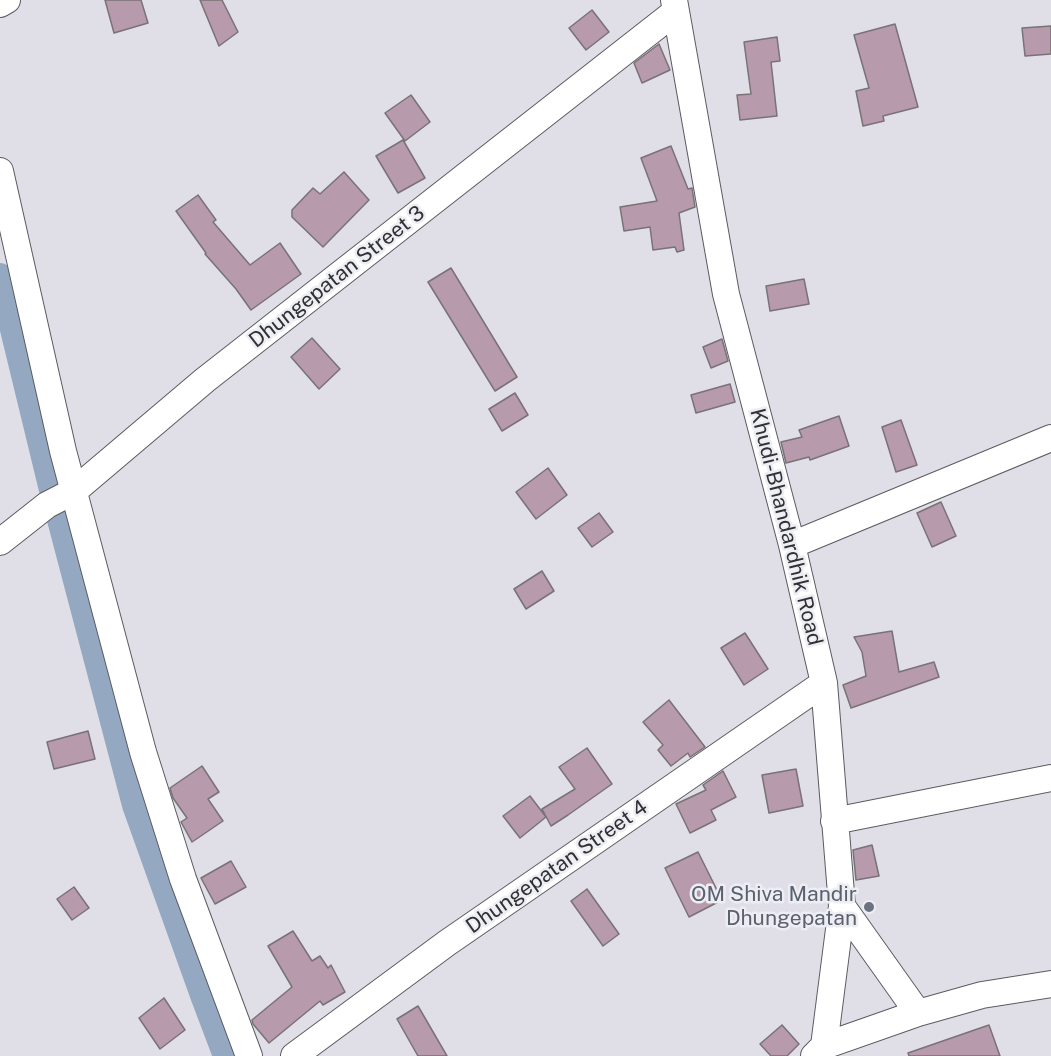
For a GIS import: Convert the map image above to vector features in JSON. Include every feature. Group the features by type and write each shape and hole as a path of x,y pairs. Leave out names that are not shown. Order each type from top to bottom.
{"street":[{"path":"0,4 7,0"},
{"name":"Dhungepatan Street 3","path":"0,542 47,505 74,491 205,380 675,6"},
{"name":"Khudi-Bhandardhik Road","path":"675,6 726,294 792,545 824,683 842,906 819,1051"},
{"path":"0,171 60,439 143,752 183,879 249,1056"},
{"path":"792,545 1051,438"},
{"name":"Dhungepatan Street 4","path":"294,1056 447,943 824,683"},
{"path":"834,821 1051,778"},
{"path":"842,906 918,1013"},
{"path":"819,1051 918,1013 982,995 1051,984"}],"building":[{"path":"105,0 141,0 148,23 114,33"},
{"path":"200,0 222,0 238,32 219,46"},
{"path":"592,10 609,32 586,50 569,28"},
{"path":"895,24 918,107 883,116 884,121 863,126 856,91 869,88 854,35"},
{"path":"1051,26 1051,54 1025,56 1022,28"},
{"path":"777,37 780,61 771,62 777,116 740,120 737,95 751,94 744,42"},
{"path":"659,44 670,70 642,83 634,63"},
{"path":"411,95 430,122 405,141 385,113"},
{"path":"403,140 425,178 398,193 376,156"},
{"path":"671,146 688,189 692,188 695,207 679,213 684,250 677,252 675,247 653,250 650,227 624,231 620,207 657,201 641,158"},
{"path":"344,172 369,200 323,247 292,217 292,210 313,188 320,194"},
{"path":"198,195 216,220 213,222 250,265 280,243 301,274 251,310 205,254 176,211"},
{"path":"451,268 517,377 495,391 428,282"},
{"path":"804,279 809,304 770,311 766,286"},
{"path":"312,338 340,369 319,389 291,357"},
{"path":"722,339 728,361 711,368 703,347"},
{"path":"730,384 735,402 696,413 691,395"},
{"path":"515,393 528,415 502,431 489,409"},
{"path":"839,416 849,446 810,460 809,457 786,463 781,442 802,437 799,430"},
{"path":"901,420 917,465 896,472 882,427"},
{"path":"548,468 567,495 536,519 516,492"},
{"path":"941,502 956,536 932,547 917,513"},
{"path":"599,513 613,532 592,547 578,528"},
{"path":"542,571 554,591 526,609 514,589"},
{"path":"892,631 899,672 934,662 939,677 851,708 843,685 866,676 862,652 854,637"},
{"path":"745,633 768,669 744,685 721,648"},
{"path":"669,700 705,747 690,757 688,753 671,766 658,750 663,745 643,722"},
{"path":"88,731 95,759 54,769 47,742"},
{"path":"587,748 612,784 551,826 542,809 575,789 559,767"},
{"path":"202,766 219,792 208,799 223,821 192,842 181,822 187,818 173,798 170,788"},
{"path":"796,769 803,806 769,813 762,775"},
{"path":"723,771 736,797 711,810 716,820 690,833 676,804 706,790 703,785"},
{"path":"530,796 546,817 520,838 503,816"},
{"path":"872,845 879,876 856,880 853,850"},
{"path":"698,852 722,900 689,917 665,868"},
{"path":"231,861 246,887 215,904 201,878"},
{"path":"74,887 89,908 72,920 57,899"},
{"path":"587,889 619,934 603,946 571,901"},
{"path":"293,931 312,961 320,956 328,968 331,965 345,992 323,1005 320,1001 269,1043 252,1020 292,987 268,946"},
{"path":"164,998 185,1030 160,1049 139,1018"},
{"path":"418,1006 447,1056 418,1056 397,1019"},
{"path":"782,1025 799,1044 787,1056 771,1056 760,1044"},
{"path":"989,1025 1000,1056 909,1056 908,1053"}],"waterway":[{"path":"0,276 52,490"},
{"path":"58,512 135,805 226,1056"}],"place":[{"name":"OM Shiva Mandir Dhungepatan","path":"869,907"}]}
